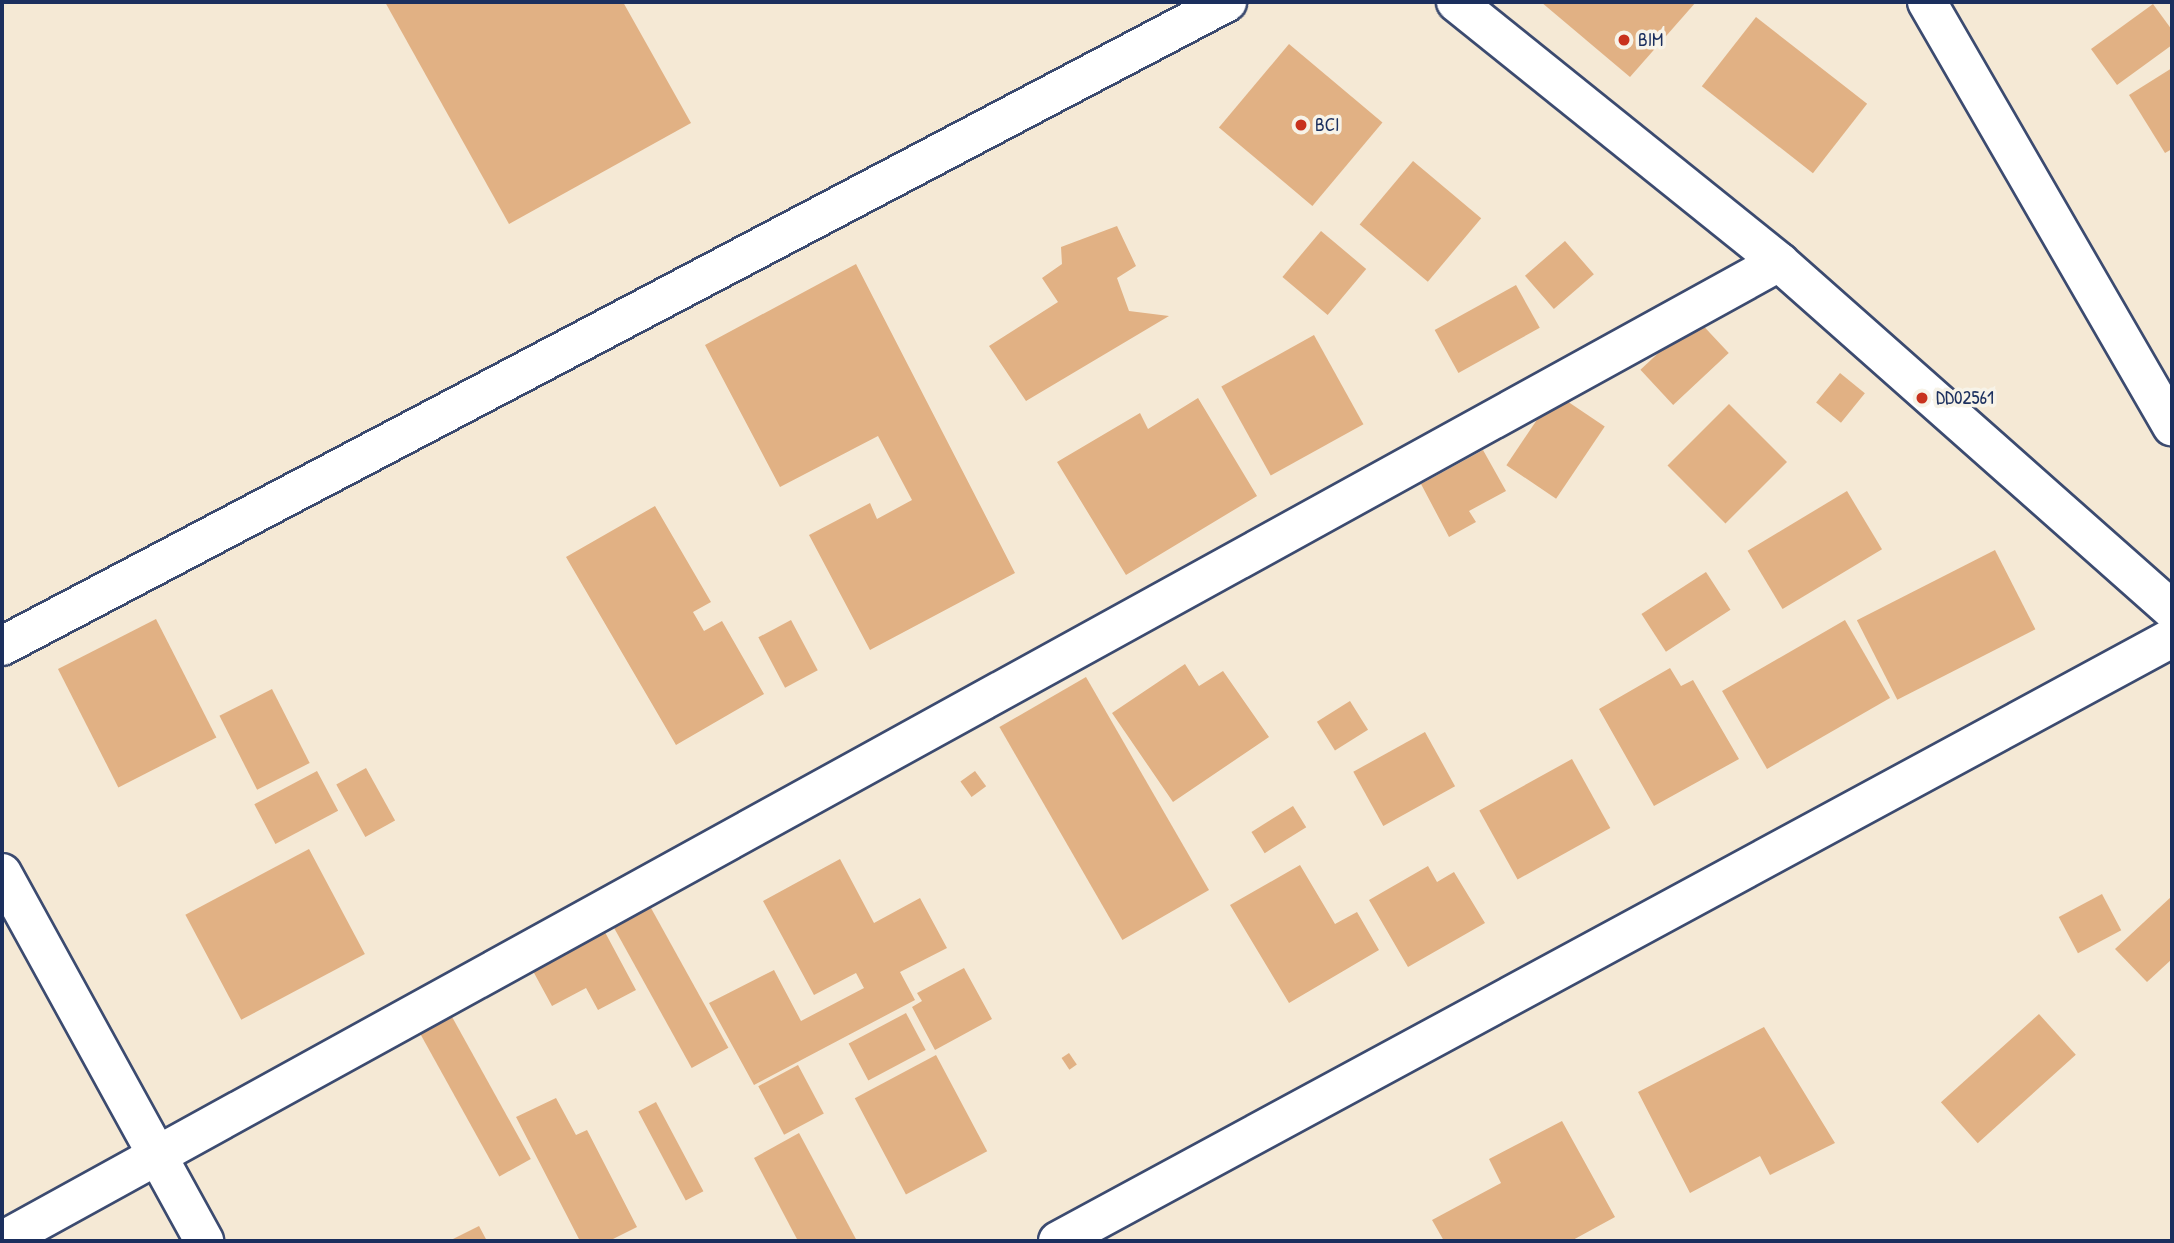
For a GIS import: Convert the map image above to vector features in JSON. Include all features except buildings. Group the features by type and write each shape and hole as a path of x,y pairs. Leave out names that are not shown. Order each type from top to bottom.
{"street":[{"path":"2,646 1227,2"},
{"path":"1456,2 1779,262 2172,610"},
{"path":"1927,2 2172,426"},
{"path":"2,1241 1779,262"},
{"path":"1058,1241 2172,638"},
{"path":"2,873 204,1241"}],"place":[{"name":"BIM","path":"1624,40"},
{"name":"BCI","path":"1301,125"},
{"name":"DD02561","path":"1922,398"}]}
